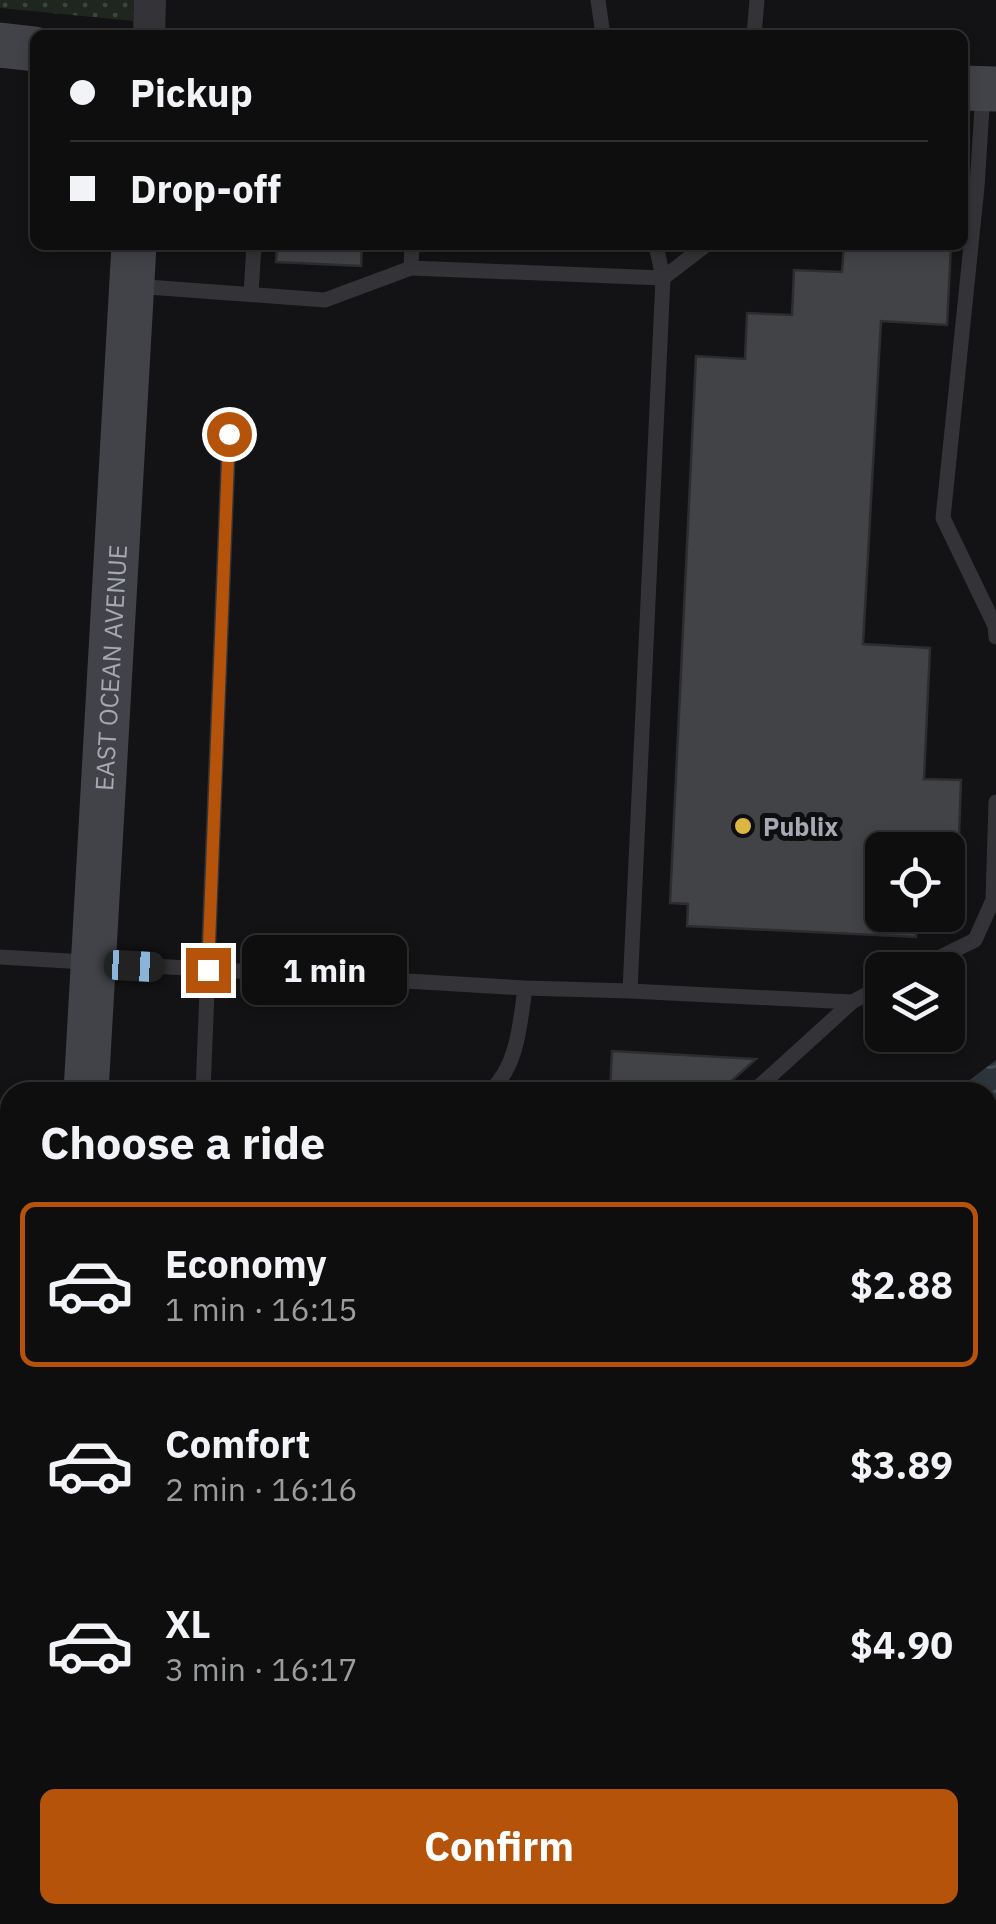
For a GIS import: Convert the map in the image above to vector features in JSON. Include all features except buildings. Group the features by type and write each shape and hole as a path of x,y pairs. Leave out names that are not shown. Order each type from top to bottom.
{"main road":[{"path":"0,45 30,49"},
{"name":"EAST OCEAN AVENUE","path":"87,1082 132,265"}],"street":[{"path":"149,30 150,0"}],"lane":[{"path":"598,0 602,30"},
{"path":"754,30 756,0"},
{"path":"970,187 981,89"},
{"path":"251,294 254,250"},
{"path":"411,268 412,250"},
{"path":"630,990 663,278 657,250"},
{"path":"132,265 251,294 325,300 411,268 663,278 699,250"},
{"path":"965,250 943,518 996,637"},
{"path":"203,1082 229,434"},
{"path":"951,952 975,940 992,900 996,802"},
{"path":"0,956 525,988 852,1002"},
{"path":"499,1082 518,1043 525,988"},
{"path":"764,1082 852,1002 865,995"}],"shaded area":[{"path":"0,0 134,0 133,21 0,8"}],"water":[{"path":"996,1060 996,1082 967,1082"}],"place":[{"name":"Publix","path":"743,826"}],"route":[{"path":"208,970 229,434"}]}
